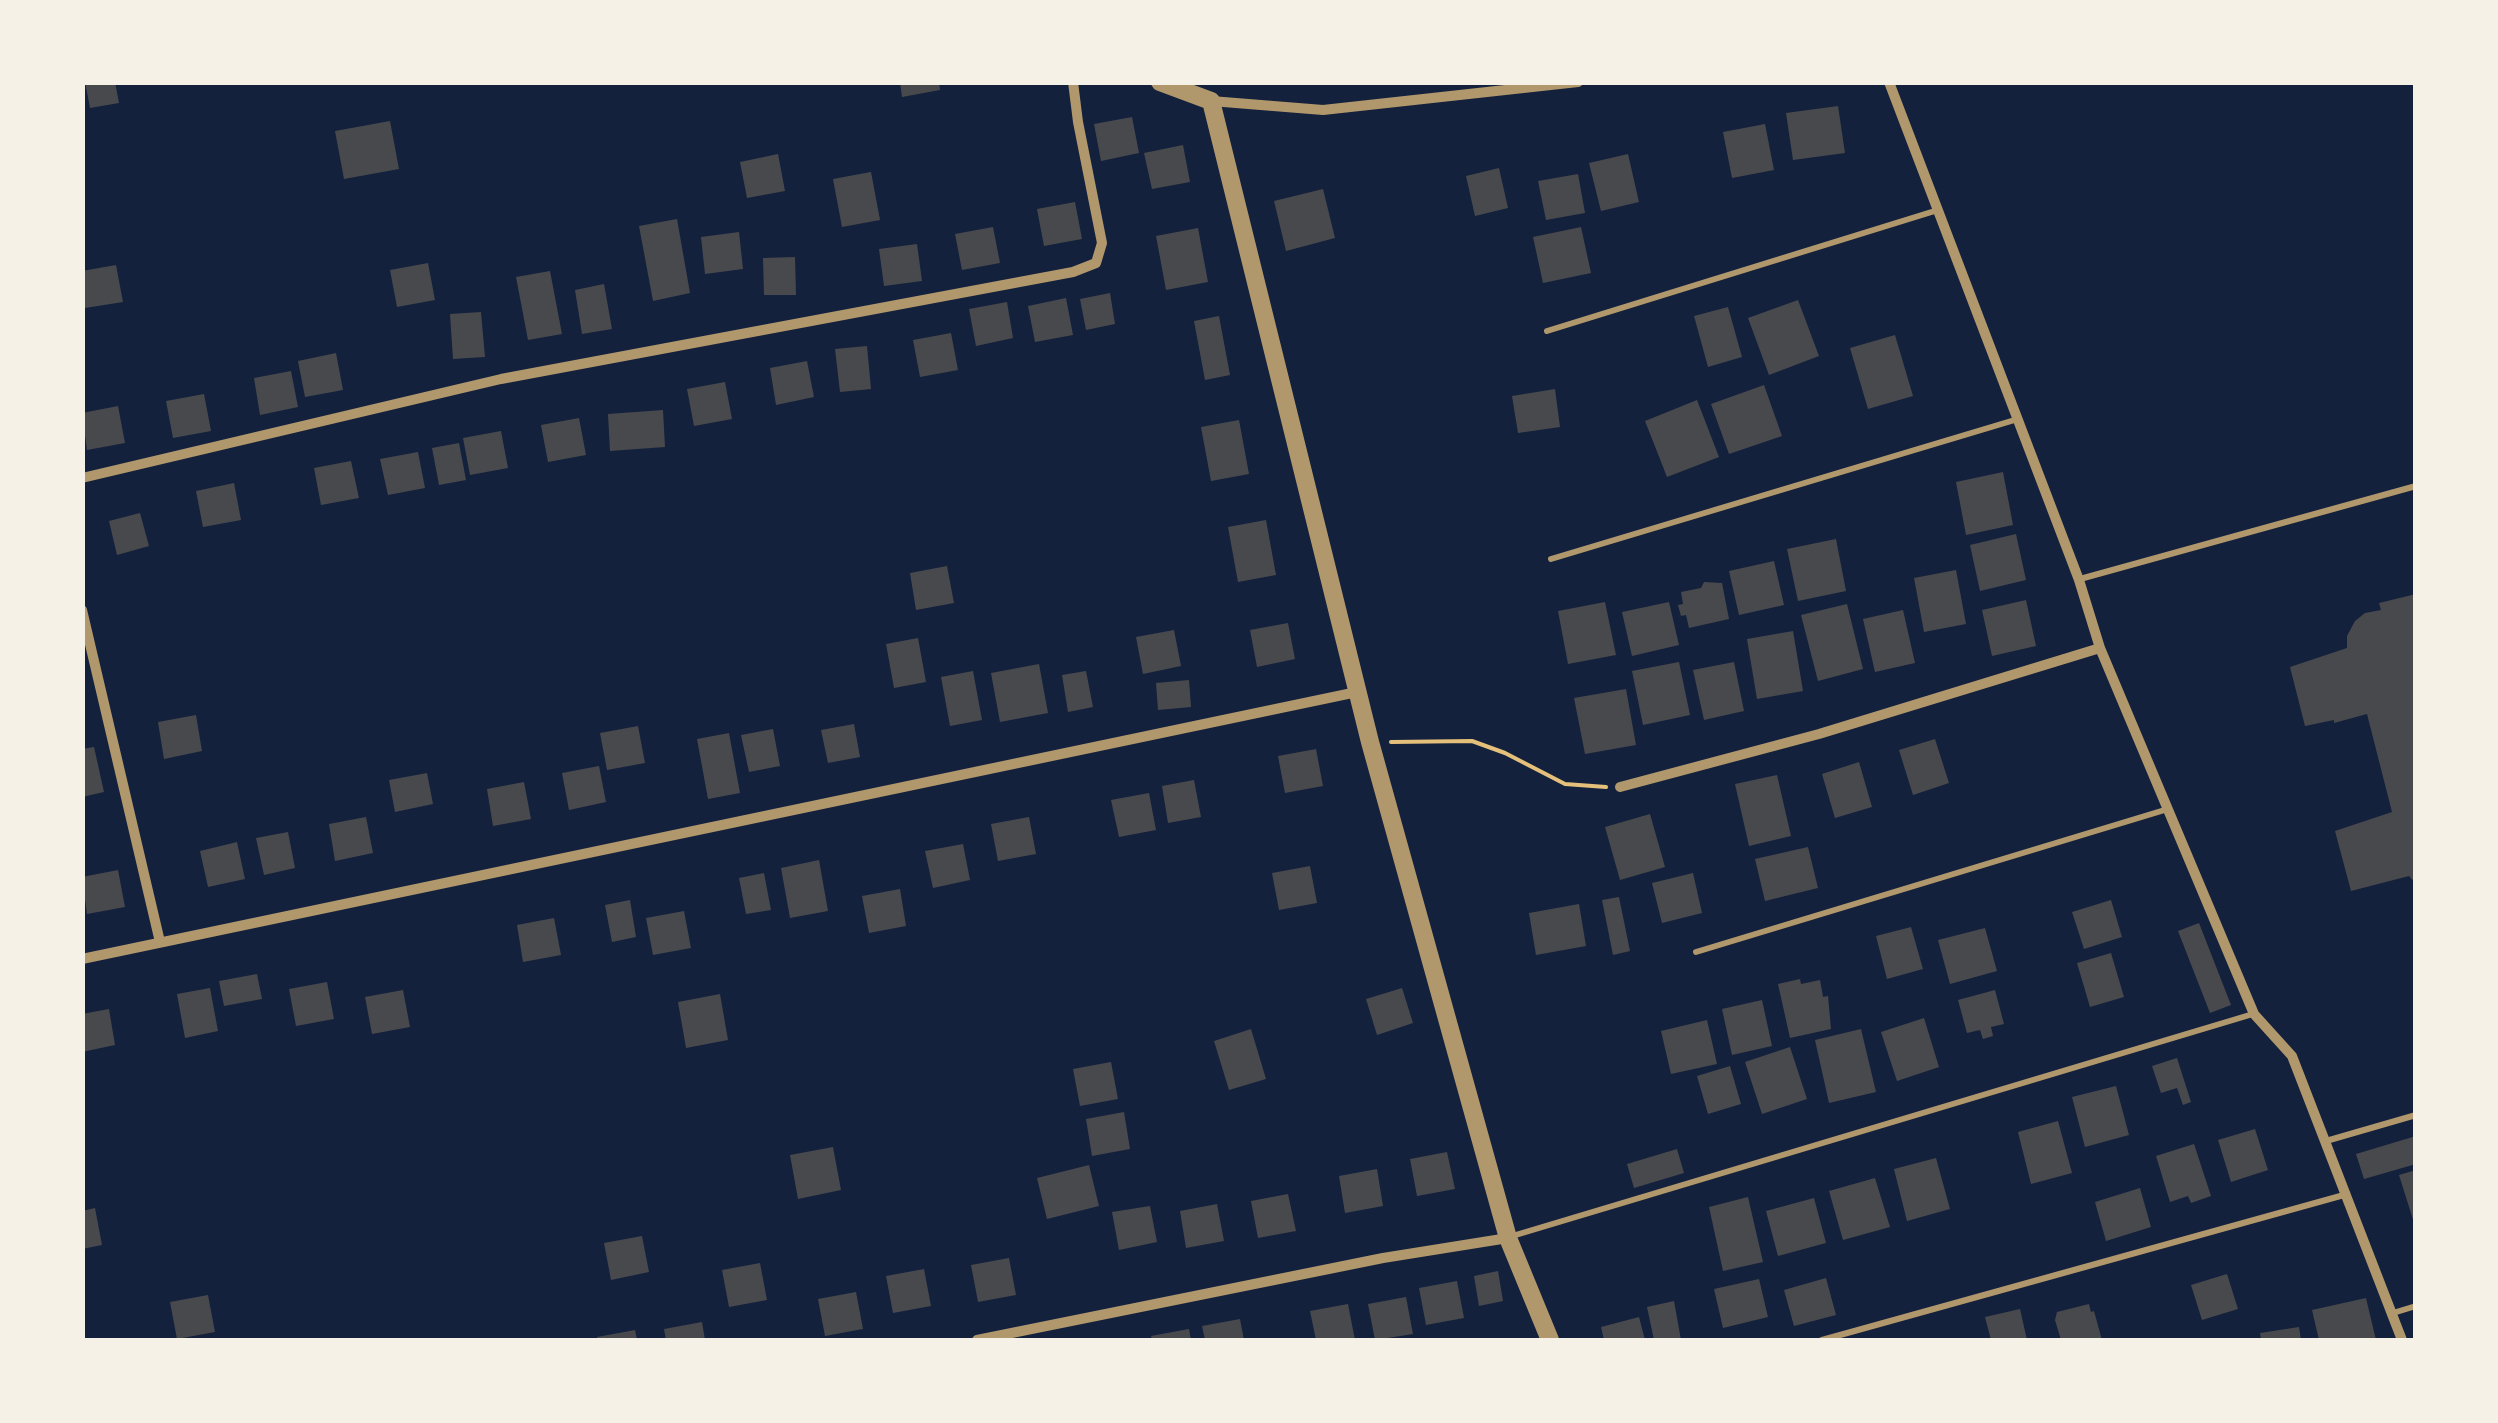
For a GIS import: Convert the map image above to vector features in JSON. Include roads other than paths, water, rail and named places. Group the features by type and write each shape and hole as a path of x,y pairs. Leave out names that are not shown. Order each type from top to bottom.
{"street":[{"path":"82,478 501,380 1085,267 1096,262 1102,243 1073,82"},
{"path":"1160,82 1210,102 1323,110 1578,82"},
{"path":"1889,82 2079,580 2100,648 2254,1014 2292,1056 2402,1340"},
{"path":"1210,102 1370,742 1508,1238 1550,1340"},
{"path":"82,610 160,942"},
{"path":"1620,787 1819,734 2100,648"},
{"path":"82,958 1357,692"},
{"path":"977,1340 1383,1258 1508,1238"}],"lane":[{"path":"1547,331 1940,210"},
{"path":"1552,558 2018,419"},
{"path":"2079,580 2416,486"},
{"path":"1696,952 2169,808"},
{"path":"1508,1238 2254,1014"},
{"path":"2326,1141 2416,1115"},
{"path":"1822,1340 2344,1195"},
{"path":"2391,1313 2416,1306"}]}
